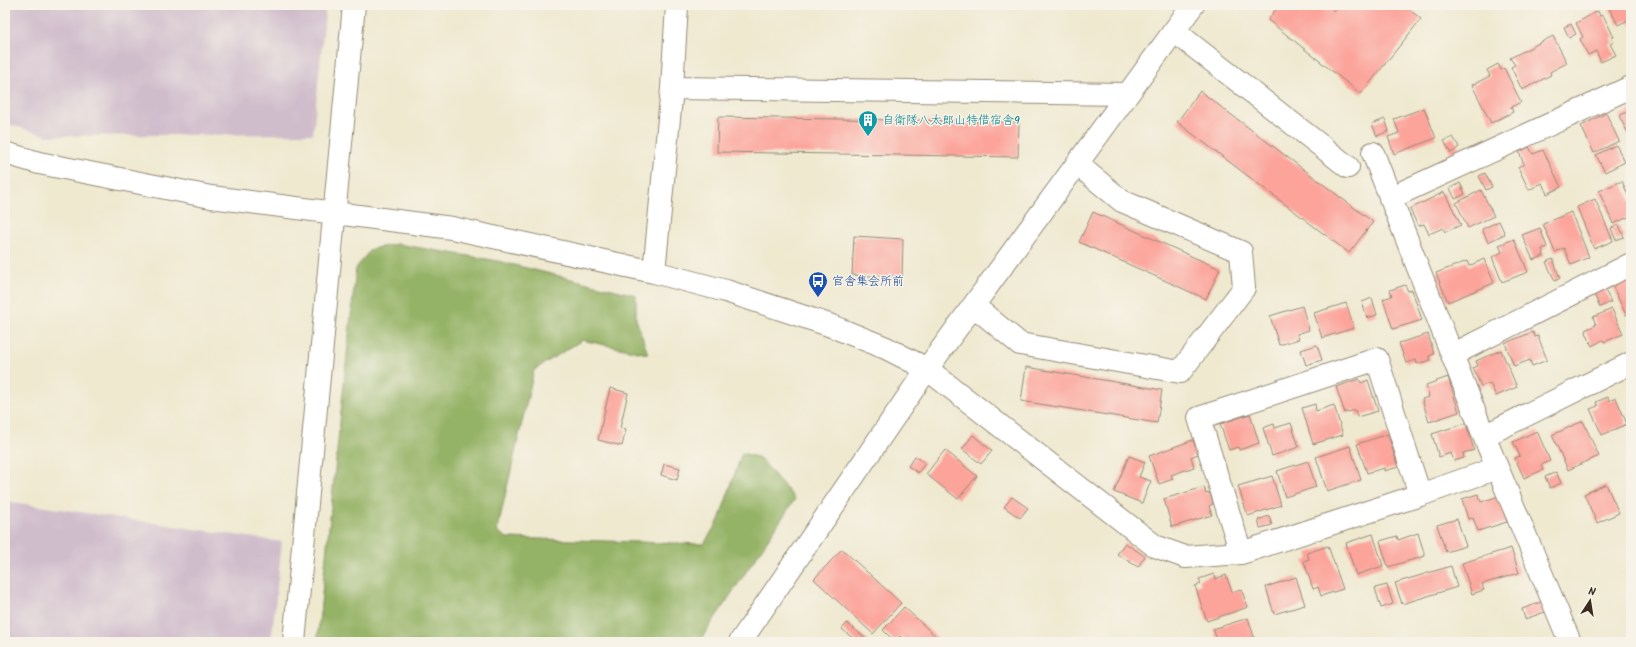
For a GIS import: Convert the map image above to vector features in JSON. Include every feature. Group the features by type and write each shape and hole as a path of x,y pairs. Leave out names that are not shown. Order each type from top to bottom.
{"street":[{"path":"294,642 354,5"},
{"path":"654,272 672,88 677,5"},
{"path":"740,642 927,369 1193,5"},
{"path":"1174,31 1348,167"},
{"path":"1390,198 1631,87"},
{"path":"672,88 1128,94"},
{"path":"5,153 39,163 211,197 452,228 654,272 726,291 830,325 886,348 927,369 1155,546 1185,557 1241,553 1420,495 1497,468"},
{"path":"1372,153 1484,436 1570,642"},
{"path":"974,306 1020,344 1180,372 1244,288 1241,252 1122,201 1077,164"},
{"path":"1452,355 1631,264"},
{"path":"1241,553 1199,418 1377,359 1420,495"},
{"path":"1484,436 1631,363"}],"shaded area":[{"path":"5,5 326,5 313,134 47,136 5,123"},
{"path":"5,501 282,542 271,642 5,642"}],"green space":[{"path":"397,244 498,261 636,295 636,319 648,354 582,340 534,370 497,531 507,538 704,544 719,520 742,453 760,458 795,499 699,642 317,642 356,268 371,249"}],"building":[{"path":"1279,5 1327,5 1334,11 1339,5 1404,5 1421,19 1361,94 1268,20"},
{"path":"1615,5 1631,5 1631,27 1628,20 1618,25 1609,8"},
{"path":"1598,11 1600,16 1603,15 1614,37 1611,38 1614,42 1610,44 1616,55 1601,62 1596,51 1588,55 1580,39 1583,37 1576,23"},
{"path":"1571,24 1576,34 1569,38 1564,27"},
{"path":"1553,36 1567,63 1550,72 1551,75 1522,90 1511,67 1515,65 1510,58"},
{"path":"1498,64 1501,70 1504,68 1521,102 1511,107 1513,112 1491,123 1472,85 1490,76 1487,70"},
{"path":"1200,91 1373,222 1349,253 1177,122"},
{"path":"1424,108 1436,138 1394,154 1388,137 1399,133 1394,119"},
{"path":"1631,110 1631,139 1619,116"},
{"path":"1606,113 1619,141 1594,153 1581,126"},
{"name":"自衛隊八太郎山特借宿舎9","path":"718,117 1019,122 1018,157 717,152"},
{"path":"1385,119 1389,131 1377,136 1372,124"},
{"path":"1453,137 1459,147 1451,153 1444,141"},
{"path":"1616,145 1625,162 1605,172 1596,155"},
{"path":"1529,147 1533,154 1543,150 1561,187 1547,194 1542,183 1529,190 1518,167 1524,164 1519,152"},
{"path":"1485,173 1492,187 1486,190 1479,176"},
{"path":"1622,181 1631,202 1631,216 1613,224 1599,191"},
{"path":"1460,183 1465,194 1455,199 1450,188"},
{"path":"1481,190 1494,216 1468,228 1456,203"},
{"path":"1444,192 1461,225 1445,232 1443,228 1429,234 1424,224 1418,226 1410,209"},
{"path":"1595,199 1613,241 1594,249 1577,207"},
{"path":"1093,212 1220,269 1206,299 1079,242"},
{"path":"1571,212 1589,257 1571,265 1564,248 1555,252 1543,224"},
{"path":"1499,221 1505,234 1488,242 1482,229"},
{"path":"1619,225 1624,237 1616,240 1611,228"},
{"path":"1540,228 1547,247 1542,249 1544,256 1533,260 1522,235"},
{"path":"854,236 903,239 902,278 852,275"},
{"path":"1514,239 1528,272 1502,282 1492,257 1502,252 1499,245"},
{"path":"1484,259 1494,283 1448,302 1436,273 1467,261 1469,266"},
{"path":"1553,259 1560,278 1555,281 1546,262"},
{"path":"1631,276 1631,313 1626,315 1612,285"},
{"path":"1405,285 1408,291 1412,290 1422,320 1393,329 1383,299 1392,296 1390,290"},
{"path":"1604,288 1611,302 1600,307 1593,292"},
{"path":"1372,298 1377,315 1367,318 1362,302"},
{"path":"1346,303 1354,328 1322,338 1314,313"},
{"path":"1302,306 1309,330 1297,334 1299,339 1279,345 1270,316"},
{"path":"1612,309 1623,334 1604,342 1603,340 1592,346 1585,330 1596,325 1593,317"},
{"path":"1533,332 1535,337 1538,336 1547,360 1532,366 1530,360 1514,366 1505,343"},
{"path":"1428,334 1434,354 1429,356 1431,360 1417,364 1416,360 1406,363 1399,343"},
{"path":"1317,345 1322,360 1306,365 1301,350"},
{"path":"1501,350 1517,387 1496,396 1490,383 1481,386 1473,368 1478,366 1476,361"},
{"path":"1026,367 1162,390 1157,423 1021,401"},
{"path":"1448,377 1459,412 1429,422 1422,399 1429,397 1426,385"},
{"path":"1359,379 1361,383 1368,380 1378,411 1357,417 1355,410 1345,413 1336,387"},
{"path":"610,388 628,393 620,428 626,429 622,446 598,440"},
{"path":"1608,397 1609,401 1616,398 1627,424 1602,435 1590,409 1598,406 1596,402"},
{"path":"1315,404 1316,411 1334,405 1343,435 1313,444 1302,408"},
{"path":"1250,414 1259,443 1239,450 1238,447 1229,450 1220,424"},
{"path":"1583,421 1599,456 1568,470 1552,435"},
{"path":"1291,423 1299,447 1272,456 1263,428 1274,424 1275,428"},
{"path":"1466,423 1474,450 1463,453 1464,458 1454,461 1451,453 1439,457 1432,434"},
{"path":"1537,431 1550,461 1541,465 1543,470 1524,478 1515,458 1520,456 1513,442"},
{"path":"1388,434 1398,467 1384,471 1384,468 1367,473 1357,444"},
{"path":"973,435 992,451 981,464 962,449"},
{"path":"1193,440 1198,454 1191,457 1194,467 1171,475 1173,479 1159,484 1149,456"},
{"path":"1350,446 1361,480 1327,491 1316,457"},
{"path":"945,450 977,476 958,499 926,474"},
{"path":"915,456 925,463 918,473 908,466"},
{"path":"1129,456 1145,462 1139,477 1151,481 1142,503 1114,492"},
{"path":"1308,461 1316,487 1285,497 1277,471"},
{"path":"664,464 680,468 677,480 661,475"},
{"path":"1556,472 1561,483 1550,488 1545,477"},
{"path":"1272,476 1281,505 1248,516 1238,486"},
{"path":"1606,484 1619,513 1597,523 1584,494"},
{"path":"1204,487 1206,494 1210,493 1213,504 1209,506 1212,515 1172,527 1164,499"},
{"path":"1478,494 1481,502 1499,496 1507,522 1478,531 1473,518 1468,519 1462,499"},
{"path":"1012,497 1028,508 1020,518 1004,507"},
{"path":"1269,516 1272,525 1260,528 1258,520"},
{"path":"1457,519 1466,546 1446,552 1437,525"},
{"path":"1418,533 1425,556 1388,567 1380,541 1397,536 1398,540"},
{"path":"1373,534 1383,566 1356,575 1346,543"},
{"path":"1125,543 1145,556 1138,567 1117,554"},
{"path":"1328,546 1343,589 1321,596 1318,587 1313,589 1304,561 1309,559 1307,553"},
{"path":"1511,548 1519,573 1482,584 1484,590 1472,594 1462,563"},
{"path":"842,549 901,603 873,634 814,579"},
{"path":"1451,566 1457,587 1402,604 1395,583"},
{"path":"1214,574 1216,579 1226,575 1232,592 1241,589 1248,607 1207,621 1195,586 1201,584 1199,579"},
{"path":"1296,577 1305,605 1274,614 1266,587"},
{"path":"1387,585 1393,604 1381,608 1375,588"},
{"path":"1544,601 1548,611 1525,619 1522,609"},
{"path":"904,607 942,642 907,642 900,636 895,642 883,630"},
{"path":"1248,618 1255,640 1249,642 1218,642 1213,629"},
{"path":"847,623 870,642 857,642 842,629"}],"place":[{"name":"自衛隊八太郎山特借宿舎9","path":"868,137"},
{"name":"官舎集会所前","path":"818,298"}]}
